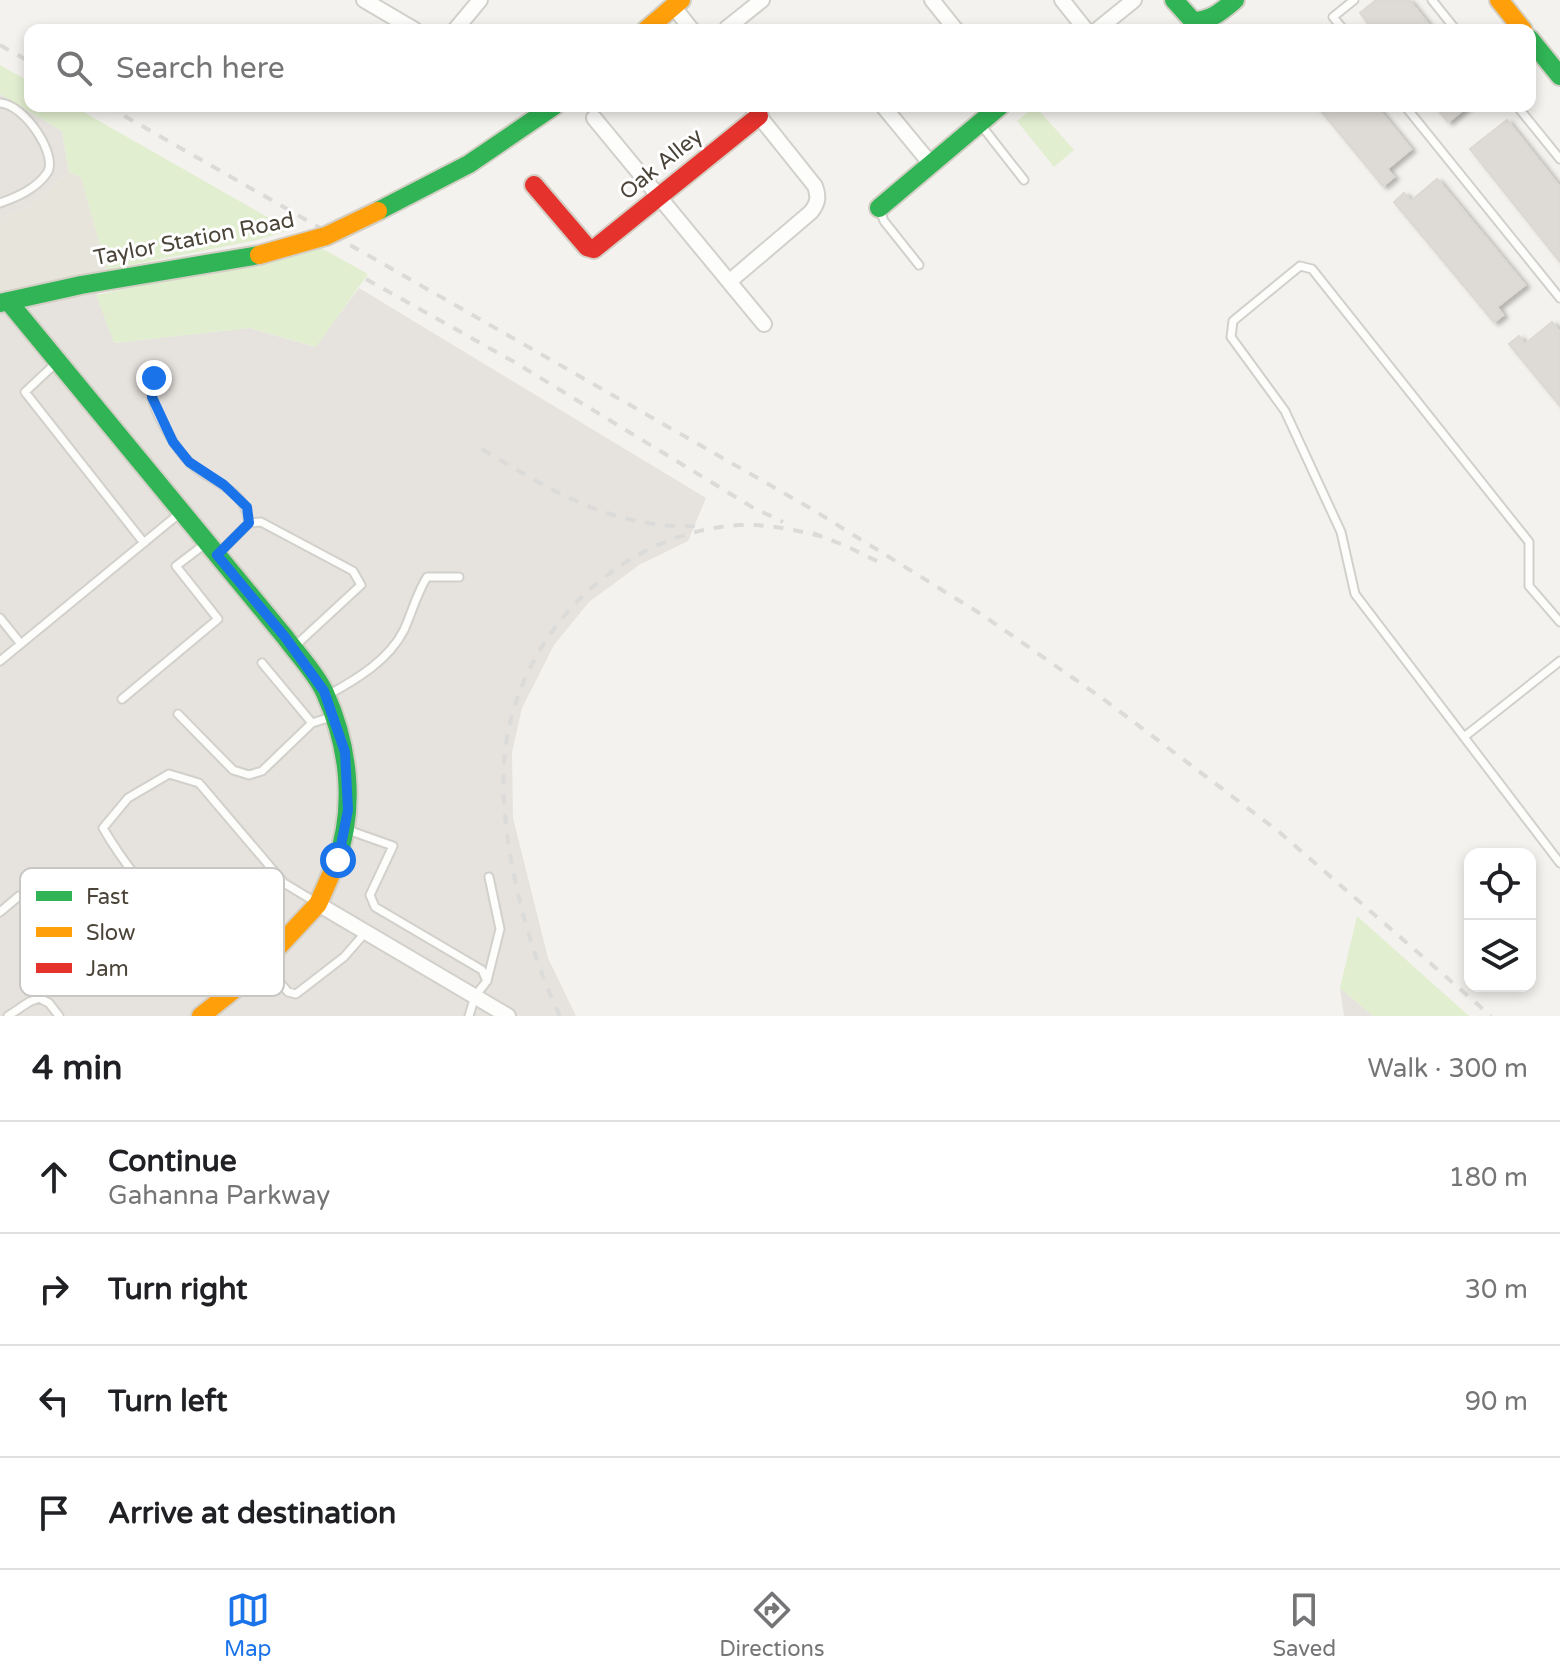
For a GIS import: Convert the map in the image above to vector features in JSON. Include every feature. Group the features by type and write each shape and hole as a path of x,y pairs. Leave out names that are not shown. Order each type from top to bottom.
{"street":[{"path":"364,0 405,24"},
{"path":"461,24 480,0"},
{"path":"732,24 762,0"},
{"path":"932,0 951,24"},
{"path":"1062,0 1081,24"},
{"path":"1104,24 1134,0"},
{"path":"1174,0 1193,21 1203,22 1235,0"},
{"path":"1499,0 1518,24"},
{"path":"653,24 677,3 689,24"},
{"path":"1536,46 1560,76"},
{"name":"Taylor Station Road","path":"4,302 81,285 259,255 326,236 422,191 499,147 546,112"},
{"name":"Oak Alley","path":"534,185 587,247 594,249 660,196 754,112"},
{"path":"730,281 817,204 815,186 756,112"},
{"path":"888,112 930,163"},
{"path":"879,208 993,112"},
{"path":"594,118 764,324"},
{"path":"4,302 58,362 293,648 326,696 345,752 348,810 338,860 318,904 284,940"},
{"path":"318,904 508,1016"},
{"path":"201,1016 226,996"}],"lane":[{"path":"1339,24 1333,17 1354,0"},
{"path":"1432,0 1451,24"},
{"path":"0,203 22,195 48,173 50,165 35,127 25,115 1,102"},
{"path":"1410,112 1560,298"},
{"path":"1522,112 1560,159"},
{"path":"979,123 1024,180"},
{"path":"879,208 884,221 919,265"},
{"path":"1560,622 1529,586 1529,542 1312,269 1300,266 1233,321 1231,337 1285,411 1341,532 1355,594 1560,863"},
{"path":"58,362 25,392 144,543"},
{"path":"154,378 152,397 173,442 189,462 237,495 247,507 249,523"},
{"path":"0,661 181,512"},
{"path":"122,699 218,619 176,566 212,549 249,523 261,522 353,571 361,585 293,648"},
{"path":"326,696 355,681 390,651 402,633 427,577 459,577"},
{"path":"0,618 21,644"},
{"path":"1464,737 1560,661"},
{"path":"262,663 312,723"},
{"path":"178,714 233,770 249,775 262,771 312,723 333,716"},
{"path":"131,868 103,828 128,798 169,774 199,783 271,868"},
{"path":"344,829 393,846 370,895 375,907 482,970 487,981"},
{"path":"469,1016 475,996 487,981 500,929 489,877"},
{"path":"284,883 318,904"},
{"path":"0,912 19,896"},
{"path":"284,987 296,994 344,957 367,931"},
{"path":"8,1016 39,998 49,1003 59,1016"}],"shaded area":[{"path":"0,94 24,108 24,112 30,112 62,131 69,172 23,210 0,218"},
{"path":"69,172 81,177 107,270 91,277 0,294 0,218 23,210"},
{"path":"91,277 114,343 250,328 315,347 359,288 706,498 688,541 639,565 589,602 554,645 522,708 512,752 513,818 548,958 576,1016 0,1016 0,294"},
{"path":"1340,988 1373,1016 1344,1016"}],"green space":[{"path":"0,65 24,79 24,108 0,94"},
{"path":"30,112 84,112 290,230 257,240 107,270 81,177 69,172 62,131"},
{"path":"1028,112 1040,112 1074,150 1054,167 1017,121"},
{"path":"316,245 368,274 316,347 250,328 114,343 96,295 265,260"},
{"path":"1357,916 1469,1016 1373,1016 1340,988"}],"building":[{"path":"1376,0 1409,0 1428,24 1368,24 1360,13"},
{"path":"1322,112 1381,112 1411,149 1387,169 1394,177 1383,186"},
{"path":"1440,112 1460,112 1448,122"},
{"path":"1507,120 1560,187 1560,262 1470,149"},
{"path":"1437,179 1525,285 1497,307 1503,315 1494,322 1394,202 1404,193 1411,201"},
{"path":"1552,322 1560,332 1560,406 1509,344 1519,336 1525,344"}],"railway":[{"path":"0,45 24,59"},
{"path":"117,112 810,508 984,616 1106,701 1278,831 1491,1016"},
{"path":"366,279 516,363 752,507 783,522"},
{"path":"482,449 585,505 640,522 700,526"},
{"path":"560,1016 525,922 509,850 505,815 505,751 514,707 531,666 554,629 583,596 617,568 655,547 696,532 740,525 761,525 824,537"},
{"path":"813,533 883,564"}],"traffic: fast":[{"path":"1174,0 1193,21 1211,17 1235,0"},
{"path":"1536,46 1560,76"},
{"path":"378,211 469,164 545,112"},
{"path":"879,208 993,112"},
{"path":"0,303 81,285 259,255"},
{"path":"8,301 285,637 321,686 340,734 347,777 346,821 336,863"}],"traffic: slow":[{"path":"653,24 681,0"},
{"path":"1499,0 1518,24"},
{"path":"259,255 326,236 378,211"},
{"path":"284,941 318,904 336,863"},
{"path":"201,1016 226,996"}],"traffic: jam":[{"path":"534,185 587,247 594,249 759,116"}],"route":[{"path":"154,378 152,397 173,442 189,462 237,495 247,507 249,523 217,555 285,637 324,691 345,752 348,810 338,860"}]}
